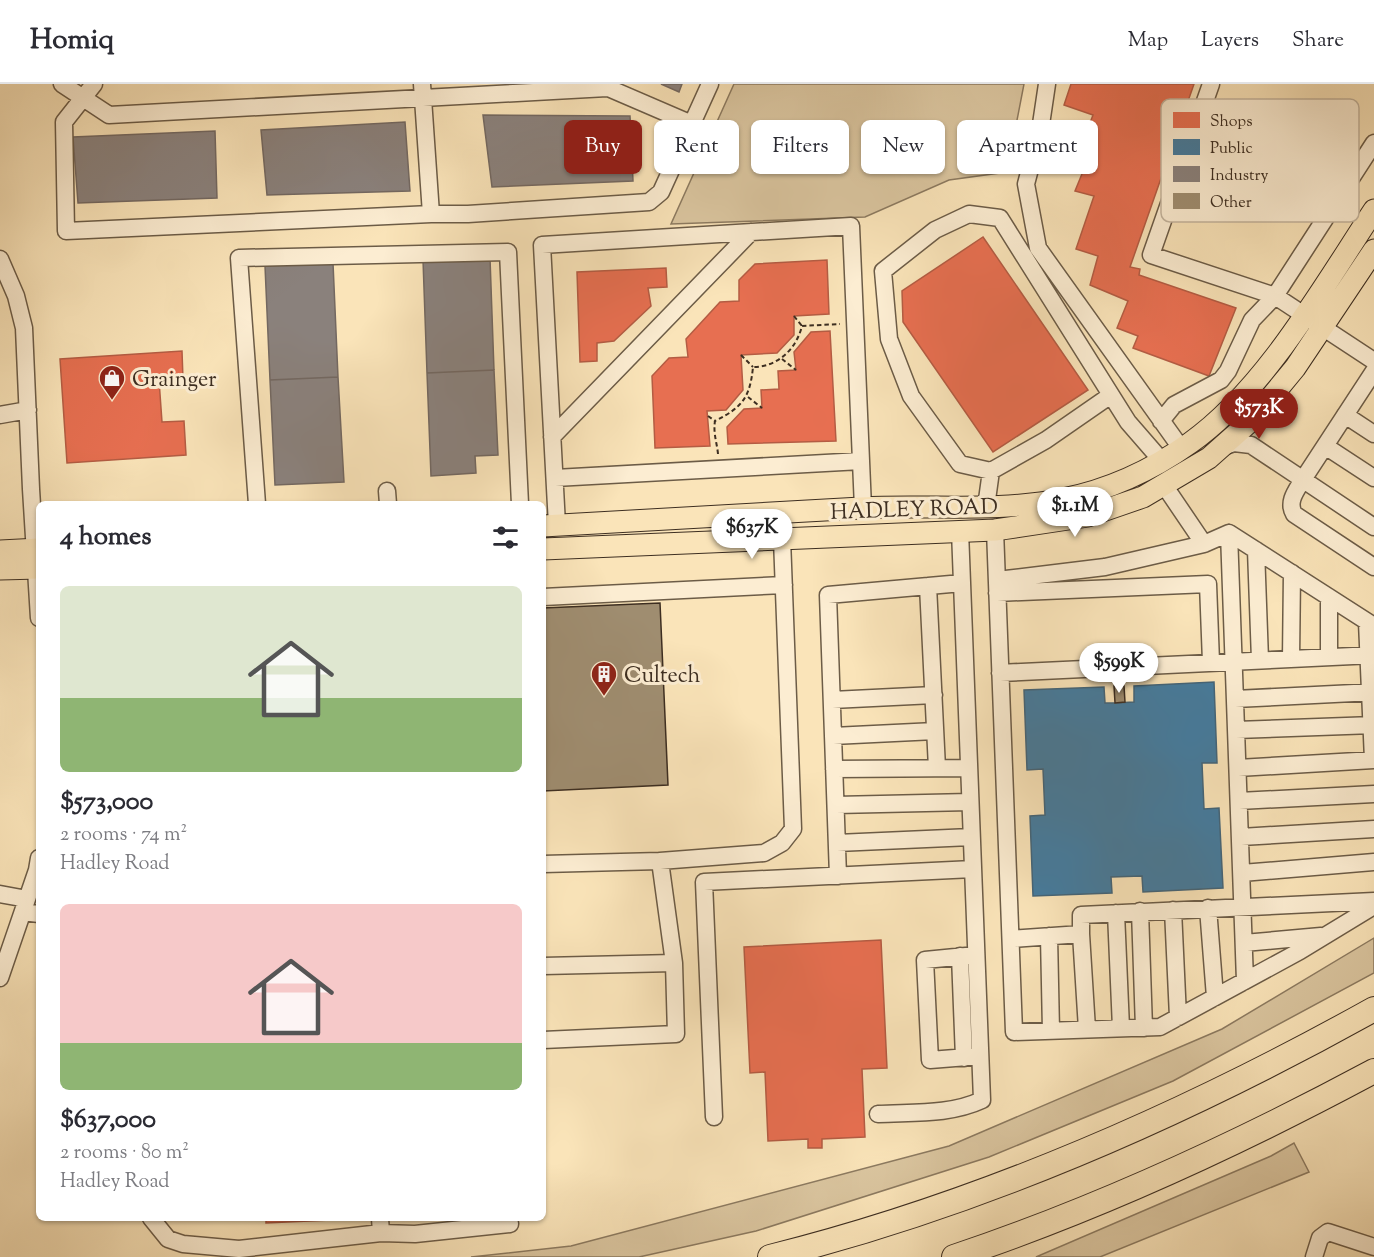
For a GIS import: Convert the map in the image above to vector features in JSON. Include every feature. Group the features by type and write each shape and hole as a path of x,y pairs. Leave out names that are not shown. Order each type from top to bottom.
{"highway":[{"path":"770,1257 863,1231 952,1202 1112,1140 1194,1103 1299,1051 1374,1009"},
{"path":"954,1257 1048,1223 1152,1181 1214,1153 1374,1071"}],"main road":[{"name":"HADLEY ROAD","path":"550,526 863,508 991,506 1062,500 1132,478 1181,448 1232,409 1276,356 1374,210"},
{"name":"HADLEY ROAD","path":"546,549 995,530 1088,516 1143,496 1164,485 1209,458 1253,419 1295,368 1374,250"},
{"path":"991,506 995,530"},
{"path":"0,551 36,559"},
{"path":"0,569 36,559"}],"street":[{"path":"62,84 109,115 422,91 602,86 683,120"},
{"path":"94,84 64,122 66,231 468,214 649,202 661,192 669,174"},
{"path":"694,120 710,84"},
{"path":"1047,84 1040,131 1026,184 1038,248 1181,448"},
{"path":"1206,99 1211,84"},
{"path":"422,91 430,214"},
{"path":"1359,166 1374,143"},
{"path":"1111,395 1046,440 991,471 960,464 911,396 889,339 883,271 935,230 969,214 1000,218 1128,422 1161,460"},
{"path":"1163,222 1151,255 1275,296 1374,361"},
{"path":"1161,421 1174,405 1221,380 1236,357 1251,320 1275,296 1323,222"},
{"path":"550,526 555,478 542,245 851,226 863,508"},
{"path":"552,437 751,232"},
{"path":"257,501 239,258 508,252 520,501"},
{"path":"0,259 6,287 24,328 36,542"},
{"path":"1373,565 1294,514 1291,509 1292,498 1302,481 1374,371"},
{"path":"0,415 28,410"},
{"path":"1345,415 1374,434"},
{"path":"1219,449 1234,443 1251,445 1374,527"},
{"path":"1325,446 1374,478"},
{"path":"555,478 861,461"},
{"path":"991,471 991,506"},
{"path":"1164,485 1204,544"},
{"path":"995,530 1014,1032 1161,1027 1374,906"},
{"path":"878,1114 945,1110 967,1107 982,1100 972,1057 968,956 973,869 960,531"},
{"path":"997,586 1106,567 1204,544 1229,533"},
{"path":"1229,533 1371,624 1373,760 1238,768"},
{"path":"1229,533 1245,981"},
{"path":"546,864 660,861 764,853 782,843 793,829 782,539"},
{"path":"1256,550 1260,660"},
{"path":"1291,658 1292,573"},
{"path":"838,876 828,595 962,583"},
{"path":"997,586 1208,584 1211,662"},
{"path":"546,597 784,585"},
{"path":"928,586 937,768"},
{"path":"1329,597 1329,657"},
{"path":"1000,673 1371,655"},
{"path":"1235,699 1372,692"},
{"path":"832,700 934,695"},
{"path":"1236,730 1373,725"},
{"path":"833,736 935,731"},
{"path":"834,769 969,768"},
{"path":"1239,801 1374,794"},
{"path":"836,805 970,802"},
{"path":"1241,837 1374,829"},
{"path":"837,843 971,837"},
{"path":"546,1040 676,1034 674,963 660,861"},
{"path":"1242,873 1374,862"},
{"path":"714,1117 704,882 973,869"},
{"path":"0,978 30,908 36,875"},
{"path":"0,894 30,908"},
{"path":"1087,1029 1081,915 1374,901"},
{"path":"1208,908 1215,998"},
{"path":"1173,910 1178,1017"},
{"path":"1140,911 1144,1028"},
{"path":"1116,913 1121,1028"},
{"path":"1011,939 1081,934"},
{"path":"1244,943 1326,935"},
{"path":"1049,936 1051,1031"},
{"path":"968,956 925,960 930,1060 972,1057"},
{"path":"546,966 674,963"},
{"path":"153,1221 168,1239 183,1244 239,1250 380,1226 414,1234 510,1224 510,1221"},
{"path":"1314,1257 1320,1238 1328,1232 1374,1247"}],"path":[{"path":"794,316 802,326"},
{"path":"802,326 855,323"},
{"path":"741,355 753,367 776,363 791,348 802,326"},
{"path":"781,359 796,370"},
{"path":"718,469 717,439 713,431 716,422 737,408 747,396 753,367"},
{"path":"747,396 762,408"},
{"path":"708,416 716,422"}],"shaded area":[{"path":"734,84 1024,84 1017,120 957,120 957,174 992,174 949,180 865,217 671,224 694,174 739,174 739,120 718,120"},
{"path":"1374,938 1374,973 1173,1081 989,1157 756,1231 639,1257 471,1257 571,1246 949,1146 1222,1029"},
{"path":"1294,1143 1309,1172 1100,1257 1036,1257 1271,1156"}],"building: Shops":[{"path":"1071,84 1194,84 1189,99 1161,99 1161,178 1130,267 1140,269 1139,275 1236,308 1209,376 1133,348 1138,336 1117,328 1128,301 1090,285 1098,256 1076,249 1094,196 1075,191 1082,174 1098,174 1098,120 1091,120 1093,115 1064,105"},
{"path":"983,237 1088,390 993,452 903,322 902,291"},
{"path":"827,260 829,314 794,316 794,335 777,353 741,355 743,390 726,410 707,411 710,446 655,448 652,376 669,358 688,357 686,339 720,302 739,301 739,280 755,264"},
{"path":"666,268 667,287 648,288 651,306 614,341 597,343 597,361 580,362 577,272"},
{"path":"830,331 836,441 728,444 727,427 744,409 762,408 761,390 779,389 778,371 796,370 794,352 811,332"},
{"name":"Grainger","path":"182,351 183,379 159,380 162,422 184,421 186,455 67,463 60,359"},
{"path":"881,940 887,1068 862,1069 865,1137 822,1139 822,1148 808,1148 808,1139 768,1141 765,1072 750,1073 744,947"},
{"path":"266,1221 310,1221 266,1223"}],"building: Public":[{"path":"1214,682 1217,763 1202,763 1204,809 1219,808 1223,888 1143,892 1142,876 1111,877 1112,893 1033,896 1030,816 1045,815 1043,769 1027,770 1024,690 1104,687 1105,703 1115,703 1134,702 1134,686"}],"building: Industry":[{"path":"661,84 682,84 679,92"},
{"path":"483,115 630,116 630,120 564,120 564,174 633,174 633,181 492,187"},
{"path":"405,122 410,191 267,195 261,130"},
{"path":"215,131 217,198 78,203 73,137"},
{"path":"490,258 494,370 427,373 423,260"},
{"path":"333,263 338,377 270,380 265,266"},
{"path":"494,370 498,455 475,456 476,473 431,476 427,373"},
{"path":"338,377 344,482 275,485 270,380"}],"building: Other":[{"name":"Cultech","path":"660,603 668,785 546,791 546,608"},
{"path":"1114,686 1124,686 1125,702 1115,703"}],"place":[{"name":"Grainger","path":"112,401"},
{"name":"Cultech","path":"604,697"}]}
